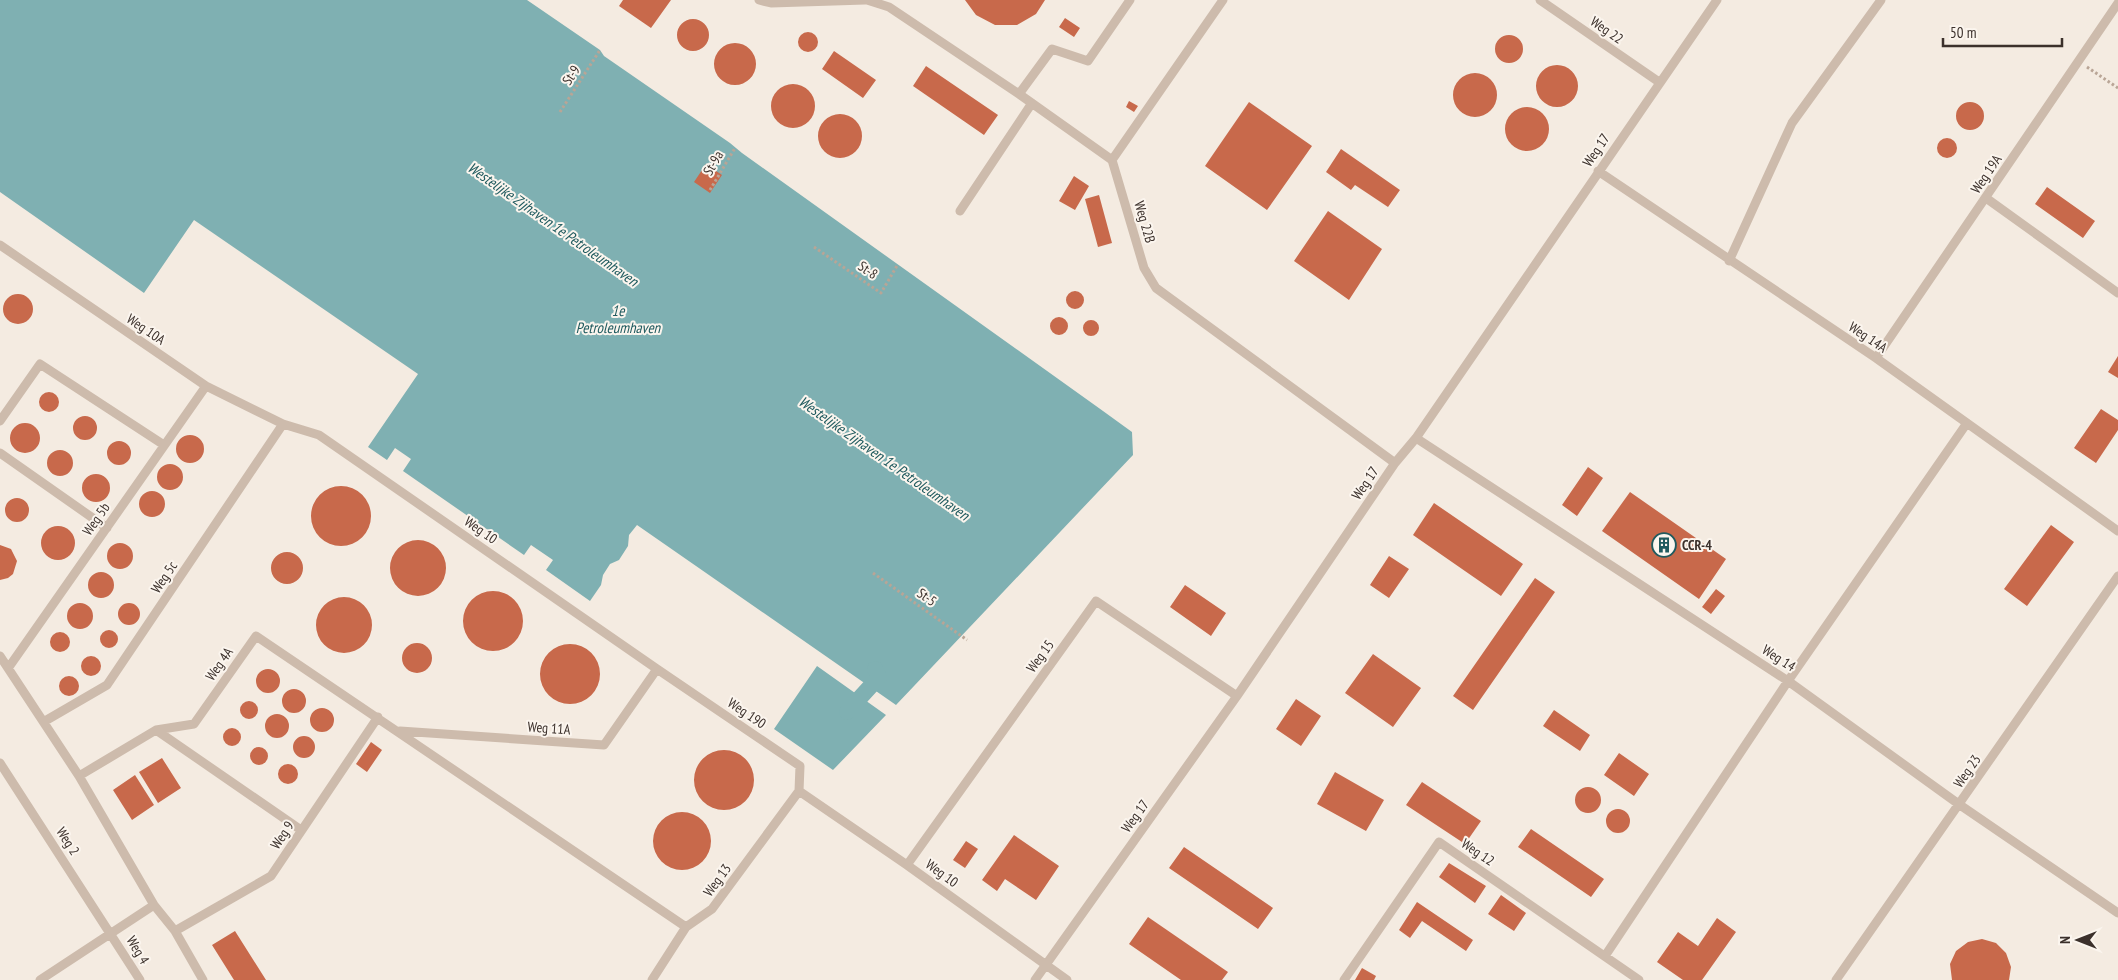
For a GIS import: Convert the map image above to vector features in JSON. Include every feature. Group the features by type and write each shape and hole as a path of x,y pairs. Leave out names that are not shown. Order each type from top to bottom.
{"lane":[{"path":"759,0 771,3 866,0 889,7 1020,94 1112,160 1223,0"},
{"path":"1020,94 1052,50 1088,61 1130,0"},
{"name":"Weg 22","path":"1540,0 1659,82"},
{"name":"Weg 17","path":"1035,980 1237,696 1395,463 1416,438 1716,0"},
{"path":"1729,261 1792,123 1881,0"},
{"name":"Weg 19A","path":"1876,358 2118,3"},
{"path":"960,210 1032,103"},
{"name":"Weg 22B","path":"1112,160 1144,268 1156,288 1395,463"},
{"name":"Weg 14A","path":"1598,171 1729,261 1876,358 2118,530"},
{"path":"1986,198 2118,293"},
{"name":"Weg 10A","path":"0,245 206,386 283,424"},
{"path":"0,420 40,364 164,444"},
{"name":"Weg 5b","path":"9,666 206,386"},
{"path":"1605,956 1788,681 1967,422"},
{"name":"Weg 10","path":"283,424 319,435 657,669"},
{"name":"Weg 5c","path":"45,721 107,685 283,424"},
{"name":"Weg 14","path":"1416,438 1788,681 1960,805 2118,913"},
{"path":"0,453 107,528"},
{"name":"Weg 23","path":"1836,980 1960,805 2118,576"},
{"name":"Weg 15","path":"907,865 1096,601 1237,696"},
{"name":"Weg 4A","path":"79,776 156,730 194,724 256,636 378,717"},
{"path":"0,656 9,666 45,721 154,905 174,931 203,980"},
{"name":"Weg 11A","path":"399,731 604,745 657,669"},
{"name":"Weg 190","path":"657,669 800,766 799,791"},
{"path":"378,717 686,927"},
{"name":"Weg 9","path":"174,931 271,876 378,717"},
{"path":"156,730 302,830"},
{"name":"Weg 2","path":"0,762 112,934"},
{"name":"Weg 10","path":"799,791 907,865 1067,980"},
{"name":"Weg 13","path":"652,980 686,927 712,909 799,791"},
{"name":"Weg 12","path":"1344,980 1439,842 1639,980"},
{"path":"40,980 154,905"},
{"name":"Weg 4","path":"112,934 140,980"}],"path":[{"name":"St-9","path":"560,112 600,50"},
{"path":"2078,61 2118,88"},
{"name":"St-9a","path":"710,190 735,148"},
{"name":"St-8","path":"814,247 882,293 898,264"},
{"name":"St-5","path":"873,573 967,640"}],"water":[{"name":"1e Petroleumhaven","path":"0,0 527,0 600,50 604,56 730,143 1132,432 1133,455 896,705 637,525 629,535 628,546 619,560 610,564 603,575 601,585 590,601 546,570 553,560 531,545 524,555 403,471 411,459 395,448 387,460 368,447 418,374 194,220 144,293 0,192"},
{"path":"817,666 886,715 833,770 774,729"}],"building":[{"path":"623,0 671,0 651,28 619,6"},
{"path":"965,0 1045,0 1036,14 1017,25 995,25 976,15"},
{"path":"1065,18 1080,28 1074,37 1059,27"},
{"path":"693,19 699,20 704,24 708,29 708,41 704,46 699,50 693,51 687,50 682,46 678,41 677,35 678,29 682,24 687,20"},
{"path":"808,32 815,35 818,42 815,49 808,52 801,49 798,42 801,35"},
{"path":"1509,35 1519,39 1523,49 1519,59 1509,63 1499,59 1495,49 1499,39"},
{"path":"731,43 739,43 750,49 756,64 750,79 739,85 731,85 720,79 714,68 714,60 720,49"},
{"path":"834,51 876,80 863,98 822,69"},
{"path":"1557,65 1572,71 1578,86 1572,101 1557,107 1542,101 1536,86 1542,71"},
{"path":"926,66 998,115 984,135 913,86"},
{"path":"1475,73 1487,77 1493,83 1497,95 1493,107 1487,113 1475,117 1463,113 1457,107 1453,95 1457,83 1463,77"},
{"path":"793,84 805,88 811,94 815,106 811,118 805,124 793,128 781,124 775,118 771,106 775,94 781,88"},
{"path":"1129,101 1138,106 1134,112 1126,107"},
{"path":"1249,102 1312,146 1267,210 1205,166"},
{"path":"1970,102 1980,106 1984,116 1980,126 1970,130 1960,126 1956,116 1960,106"},
{"path":"1531,107 1543,113 1548,120 1548,138 1543,145 1536,150 1523,151 1511,145 1506,138 1505,125 1511,113 1518,108"},
{"path":"840,114 852,118 858,124 862,136 858,148 852,154 840,158 828,154 822,148 818,136 822,124 828,118"},
{"path":"1943,138 1951,138 1957,144 1957,152 1951,158 1943,158 1937,152 1937,144"},
{"path":"1341,149 1400,190 1388,207 1355,185 1351,190 1326,172"},
{"path":"706,164 722,175 710,193 694,182"},
{"path":"1074,176 1089,186 1075,210 1059,201"},
{"path":"2047,187 2095,221 2083,238 2035,204"},
{"path":"1099,195 1112,243 1098,247 1085,199"},
{"path":"1328,211 1382,249 1349,300 1294,261"},
{"path":"1075,291 1081,294 1084,300 1081,306 1075,309 1069,306 1066,300 1069,294"},
{"path":"18,294 29,298 33,309 29,320 18,324 7,320 3,309 7,298"},
{"path":"1059,317 1065,320 1068,326 1065,332 1059,335 1053,332 1050,326 1053,320"},
{"path":"1091,320 1097,322 1099,328 1097,334 1091,336 1085,334 1083,328 1085,322"},
{"path":"2118,356 2118,378 2108,372"},
{"path":"45,392 53,392 59,398 59,406 53,412 45,412 39,406 39,398"},
{"path":"2101,409 2118,420 2118,430 2096,463 2074,448"},
{"path":"85,416 94,419 97,428 94,437 85,440 76,437 73,428 76,419"},
{"path":"25,423 31,424 39,432 39,444 31,452 25,453 19,452 11,444 10,438 11,432 19,424"},
{"path":"190,435 200,439 204,449 200,459 190,463 180,459 176,449 180,439"},
{"path":"119,441 124,442 130,448 130,458 124,464 119,465 114,464 108,458 107,453 108,448 114,442"},
{"path":"60,450 69,454 73,463 69,472 60,476 51,472 47,463 51,454"},
{"path":"170,464 179,468 183,477 179,486 170,490 161,486 157,477 161,468"},
{"path":"1588,467 1603,478 1577,516 1562,505"},
{"path":"96,474 106,478 110,488 106,498 96,502 86,498 82,488 86,478"},
{"path":"341,486 358,491 366,499 371,516 366,533 358,541 341,546 324,541 316,533 311,516 316,499 324,491"},
{"path":"152,491 161,495 165,504 161,513 152,517 143,513 139,504 143,495"},
{"name":"CCR-4","path":"1630,492 1726,559 1699,599 1602,531"},
{"path":"17,498 22,499 28,505 28,515 22,521 17,522 12,521 6,515 5,510 6,505 12,499"},
{"path":"1434,503 1523,564 1501,596 1413,535"},
{"path":"2051,525 2074,542 2027,606 2004,589"},
{"path":"58,526 65,527 70,531 74,536 74,550 70,555 65,559 58,560 51,559 46,555 42,550 41,543 42,536 46,531 51,527"},
{"path":"412,540 424,540 438,548 446,562 444,579 438,588 424,596 412,596 402,591 395,584 390,574 390,562 395,552 402,545"},
{"path":"120,543 129,547 133,556 129,565 120,569 111,565 107,556 111,547"},
{"path":"0,545 11,549 17,561 13,574 8,578 0,580"},
{"path":"287,552 293,553 298,557 302,562 302,574 298,579 293,583 287,584 281,583 276,579 272,574 271,568 272,562 276,557 281,553"},
{"path":"1389,556 1409,569 1389,598 1370,585"},
{"path":"101,572 110,576 114,585 110,594 101,598 92,594 88,585 92,576"},
{"path":"1535,578 1555,592 1473,710 1453,696"},
{"path":"1185,585 1226,613 1211,636 1170,607"},
{"path":"1716,589 1725,596 1711,614 1702,607"},
{"path":"493,591 510,596 518,604 523,621 518,638 510,646 493,651 476,646 468,638 463,621 468,604 476,596"},
{"path":"338,597 350,597 364,605 372,619 370,636 364,645 350,653 338,653 328,648 321,641 316,631 316,619 321,609 328,602"},
{"path":"80,603 89,607 93,616 89,625 80,629 71,625 67,616 71,607"},
{"path":"129,603 137,606 140,614 137,622 129,625 121,622 118,614 121,606"},
{"path":"105,630 113,630 118,635 116,646 105,648 100,643 100,635"},
{"path":"60,632 67,635 70,642 67,649 60,652 53,649 50,642 53,635"},
{"path":"417,643 428,647 432,658 428,669 417,673 406,669 402,658 406,647"},
{"path":"570,644 587,649 595,657 600,674 595,691 587,699 570,704 553,699 545,691 540,674 545,657 553,649"},
{"path":"1373,654 1421,688 1393,727 1345,693"},
{"path":"91,656 98,659 101,666 98,673 91,676 84,673 81,666 84,659"},
{"path":"268,669 276,673 280,681 276,689 268,693 260,689 256,681 260,673"},
{"path":"69,676 76,679 79,686 76,693 69,696 62,693 59,686 62,679"},
{"path":"294,689 299,690 305,696 305,706 299,712 294,713 289,712 283,706 282,701 283,696 289,690"},
{"path":"1296,699 1321,716 1301,746 1276,729"},
{"path":"249,701 257,706 258,710 253,718 249,719 241,714 240,710 245,702"},
{"path":"322,708 330,712 334,720 330,728 322,732 314,728 310,720 314,712"},
{"path":"1554,710 1590,735 1580,751 1543,726"},
{"path":"277,714 286,717 289,726 286,735 277,738 268,735 265,726 268,717"},
{"path":"228,728 236,728 241,733 239,744 228,746 223,741 223,733"},
{"path":"300,736 308,736 315,743 315,751 308,758 300,758 293,751 293,743"},
{"path":"371,742 382,750 367,772 356,764"},
{"path":"259,747 265,750 268,756 265,762 259,765 253,762 250,756 253,750"},
{"path":"718,750 730,750 741,755 749,763 754,774 752,792 741,805 730,810 718,810 707,805 699,797 694,786 694,774 699,763 707,755"},
{"path":"1619,753 1649,774 1634,796 1604,775"},
{"path":"162,758 181,788 158,803 139,772"},
{"path":"284,764 292,764 298,770 298,778 292,784 284,784 278,778 278,770"},
{"path":"1335,772 1384,800 1366,831 1317,804"},
{"path":"135,775 154,805 132,820 113,790"},
{"path":"1422,782 1481,821 1465,844 1406,805"},
{"path":"1588,787 1597,791 1601,800 1597,809 1588,813 1579,809 1575,800 1579,791"},
{"path":"1618,809 1626,813 1630,821 1626,829 1618,833 1610,829 1606,821 1610,813"},
{"path":"676,812 688,812 703,820 711,835 711,847 703,862 688,870 676,870 661,862 653,847 653,835 661,820"},
{"path":"1531,829 1604,879 1591,897 1518,847"},
{"path":"1014,835 1059,866 1036,900 1005,879 997,891 982,880"},
{"path":"966,841 978,849 965,868 953,860"},
{"path":"1184,847 1273,908 1258,929 1169,868"},
{"path":"1449,863 1486,886 1475,903 1439,877"},
{"path":"1501,895 1526,913 1514,931 1488,914"},
{"path":"1417,902 1473,940 1466,951 1422,921 1410,938 1399,930"},
{"path":"1148,917 1228,972 1222,980 1181,980 1129,944"},
{"path":"1717,918 1736,932 1702,980 1683,980 1657,962 1678,932 1698,946"},
{"path":"235,931 266,980 234,980 212,945"},
{"path":"1982,939 1996,943 2006,953 2011,967 2009,980 1952,980 1950,964 1956,951 1968,942"},
{"path":"1362,968 1376,976 1374,980 1355,980"}],"waterway":[{"path":"847,712 879,677 875,669"}],"place":[{"name":"CCR-4","path":"1664,545"}],"water label":[{"name":"Westelijke Zijhaven 1e Petroleumhaven","path":"553,224"},
{"name":"Westelijke Zijhaven 1e Petroleumhaven","path":"884,458"}]}
